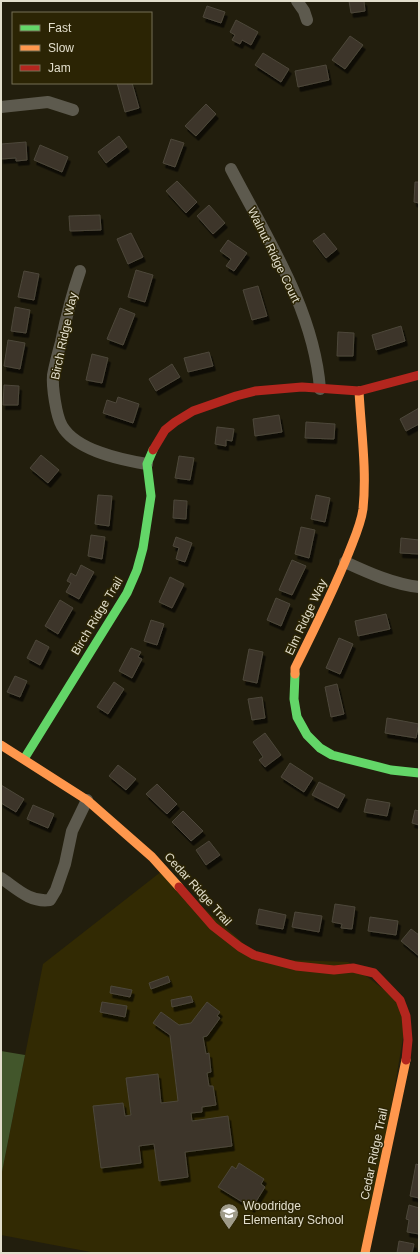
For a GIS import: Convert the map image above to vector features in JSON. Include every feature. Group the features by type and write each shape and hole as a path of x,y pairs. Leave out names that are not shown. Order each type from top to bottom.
{"street":[{"path":"296,1 304,11 307,20"},
{"path":"1,107 48,102 73,110"},
{"name":"Walnut Ridge Court","path":"231,170 287,276 304,319 315,355 319,371 320,389"},
{"name":"Birch Ridge Way","path":"80,271 71,300 53,376 54,400 62,425 79,443 105,454 132,462 147,464"},
{"path":"147,464 153,449 166,430 175,422 193,411 236,396 255,391 279,388 359,391 419,375"},
{"name":"Elm Ridge Way","path":"359,391 364,469 363,510 359,527 345,562 295,668 294,699 298,717 308,735 320,748 332,754 391,770 419,773"},
{"name":"Birch Ridge Trail","path":"24,759 127,593 137,570 143,548 151,496 147,464"},
{"path":"345,562 402,585 419,587"},
{"name":"Cedar Ridge Trail","path":"1,745 87,800 152,857 213,926 240,947 254,955 296,966 334,970 353,968 374,973 400,1000 406,1016 408,1040 406,1063 366,1253"},
{"path":"1,878 30,899 42,901 50,900 56,890 65,864 72,831 87,800"}],"shaded area":[{"path":"162,871 261,959 348,962 408,1008 367,1253 96,1253 1,1235 1,1177 43,964"}],"green space":[{"path":"1,1051 25,1055 1,1177"}],"building":[{"path":"349,1 364,1 365,11 351,13"},
{"path":"207,6 225,12 221,23 203,17"},
{"path":"236,20 258,32 251,45 242,40 240,44 232,40 235,35 230,32"},
{"path":"350,36 363,45 345,69 332,60"},
{"path":"263,53 289,69 281,82 255,65"},
{"path":"326,65 329,80 298,87 295,71"},
{"path":"117,84 132,84 139,108 125,112"},
{"path":"206,104 216,114 196,136 185,126"},
{"path":"119,136 127,147 106,163 98,152"},
{"path":"171,139 184,143 175,167 163,163"},
{"path":"26,142 27,160 16,161 16,158 1,159 1,144"},
{"path":"40,145 68,157 62,172 34,160"},
{"path":"177,181 197,202 186,213 166,191"},
{"path":"415,182 419,182 419,203 414,202"},
{"path":"209,205 225,223 213,234 197,216"},
{"path":"100,215 101,230 70,231 69,216"},
{"path":"131,233 143,257 128,264 117,239"},
{"path":"324,233 337,249 326,258 313,241"},
{"path":"228,240 247,253 234,271 226,266 231,259 220,251"},
{"path":"136,270 153,275 145,302 128,297"},
{"path":"24,271 39,274 34,300 18,297"},
{"path":"258,286 267,316 252,320 243,290"},
{"path":"15,307 30,310 26,333 11,331"},
{"path":"120,308 135,314 123,345 107,339"},
{"path":"401,326 405,341 376,350 372,335"},
{"path":"338,332 354,333 353,356 337,356"},
{"path":"8,340 25,343 20,369 4,366"},
{"path":"209,352 213,366 188,372 184,358"},
{"path":"92,354 108,358 102,383 86,380"},
{"path":"172,364 180,377 156,391 149,379"},
{"path":"4,385 19,386 18,405 3,405"},
{"path":"118,397 139,404 133,423 103,413 107,400 116,403"},
{"path":"419,408 419,424 406,431 400,419"},
{"path":"279,415 282,432 255,436 253,419"},
{"path":"306,422 335,424 334,439 305,438"},
{"path":"217,427 234,429 232,441 226,440 226,446 215,444"},
{"path":"41,455 59,470 48,483 30,468"},
{"path":"179,456 194,458 190,480 175,478"},
{"path":"98,495 112,496 109,526 95,524"},
{"path":"316,495 330,498 325,522 311,519"},
{"path":"174,500 187,501 186,519 173,518"},
{"path":"301,527 315,530 309,558 295,554"},
{"path":"91,535 105,537 102,559 88,556"},
{"path":"176,537 192,543 185,562 176,559 179,548 173,546"},
{"path":"401,538 419,540 419,554 400,553"},
{"path":"292,560 306,566 292,595 279,590"},
{"path":"81,565 94,572 79,599 66,592 71,583 67,581 71,573 76,576"},
{"path":"170,577 184,584 172,608 159,602"},
{"path":"276,598 290,604 281,626 267,620"},
{"path":"60,600 73,608 58,634 45,626"},
{"path":"386,614 390,629 358,636 355,621"},
{"path":"151,620 164,624 157,645 144,641"},
{"path":"339,638 353,644 340,674 326,668"},
{"path":"36,640 49,647 40,665 27,658"},
{"path":"131,648 141,652 138,657 142,659 132,678 119,671"},
{"path":"249,649 263,652 257,683 243,680"},
{"path":"15,676 27,681 20,697 7,692"},
{"path":"114,682 124,689 108,714 97,707"},
{"path":"337,684 344,714 331,717 325,687"},
{"path":"262,697 265,718 252,720 248,699"},
{"path":"387,718 419,724 416,738 385,733"},
{"path":"265,733 281,755 265,767 259,760 263,757 253,742"},
{"path":"290,763 313,778 304,792 281,777"},
{"path":"118,765 136,779 126,790 109,776"},
{"path":"319,782 345,795 338,808 312,795"},
{"path":"157,784 177,804 167,814 146,794"},
{"path":"1,785 24,799 16,812 1,803"},
{"path":"367,799 390,803 387,816 364,812"},
{"path":"33,805 54,814 48,828 27,819"},
{"path":"415,810 419,811 419,825 412,823"},
{"path":"183,811 203,831 191,841 172,822"},
{"path":"209,841 220,855 206,865 196,850"},
{"path":"335,904 355,907 352,929 341,928 342,924 332,922"},
{"path":"259,909 286,915 283,929 256,924"},
{"path":"295,912 322,916 319,932 292,927"},
{"path":"370,917 398,921 396,935 368,931"},
{"path":"411,929 419,935 419,956 401,941"},
{"path":"168,976 170,982 151,989 149,983"},
{"path":"111,986 132,990 130,997 110,993"},
{"path":"191,996 193,1002 172,1007 171,1000"},
{"path":"102,1002 127,1006 125,1017 100,1012"},
{"path":"207,1002 220,1012 217,1016 220,1018 207,1036 203,1037 206,1054 209,1053 211,1072 207,1073 209,1086 213,1086 216,1105 202,1107 202,1112 191,1113 192,1121 228,1116 232,1146 185,1152 188,1177 159,1181 154,1144 139,1146 141,1163 101,1168 93,1106 123,1103 125,1116 131,1115 126,1078 158,1074 161,1103 178,1101 170,1035 153,1023 161,1012 179,1025 191,1023"},
{"path":"239,1163 264,1179 261,1184 265,1187 252,1208 218,1187 232,1166 236,1169"},
{"path":"416,1164 419,1165 419,1198 410,1196"},
{"path":"409,1205 419,1208 419,1234 407,1232 409,1220 406,1219"},
{"path":"399,1241 414,1244 412,1253 397,1253"}],"traffic: fast":[{"path":"24,759 127,593 137,570 143,548 151,496 147,464 153,450"},
{"path":"295,674 294,699 297,717 307,735 320,748 332,755 391,770 419,773"}],"traffic: slow":[{"path":"295,674 295,668 343,567 362,515 364,465 359,391"},
{"path":"1,745 87,800 152,857 179,887"},
{"path":"365,1253 406,1060"}],"traffic: jam":[{"path":"153,450 165,430 175,422 193,411 236,396 255,391 302,387 359,391 419,375"},
{"path":"179,887 213,926 240,947 254,955 296,966 334,970 353,968 374,973 400,1000 406,1016 408,1040 406,1060"}],"place":[{"name":"Woodridge Elementary School","path":"229,1230"}]}
